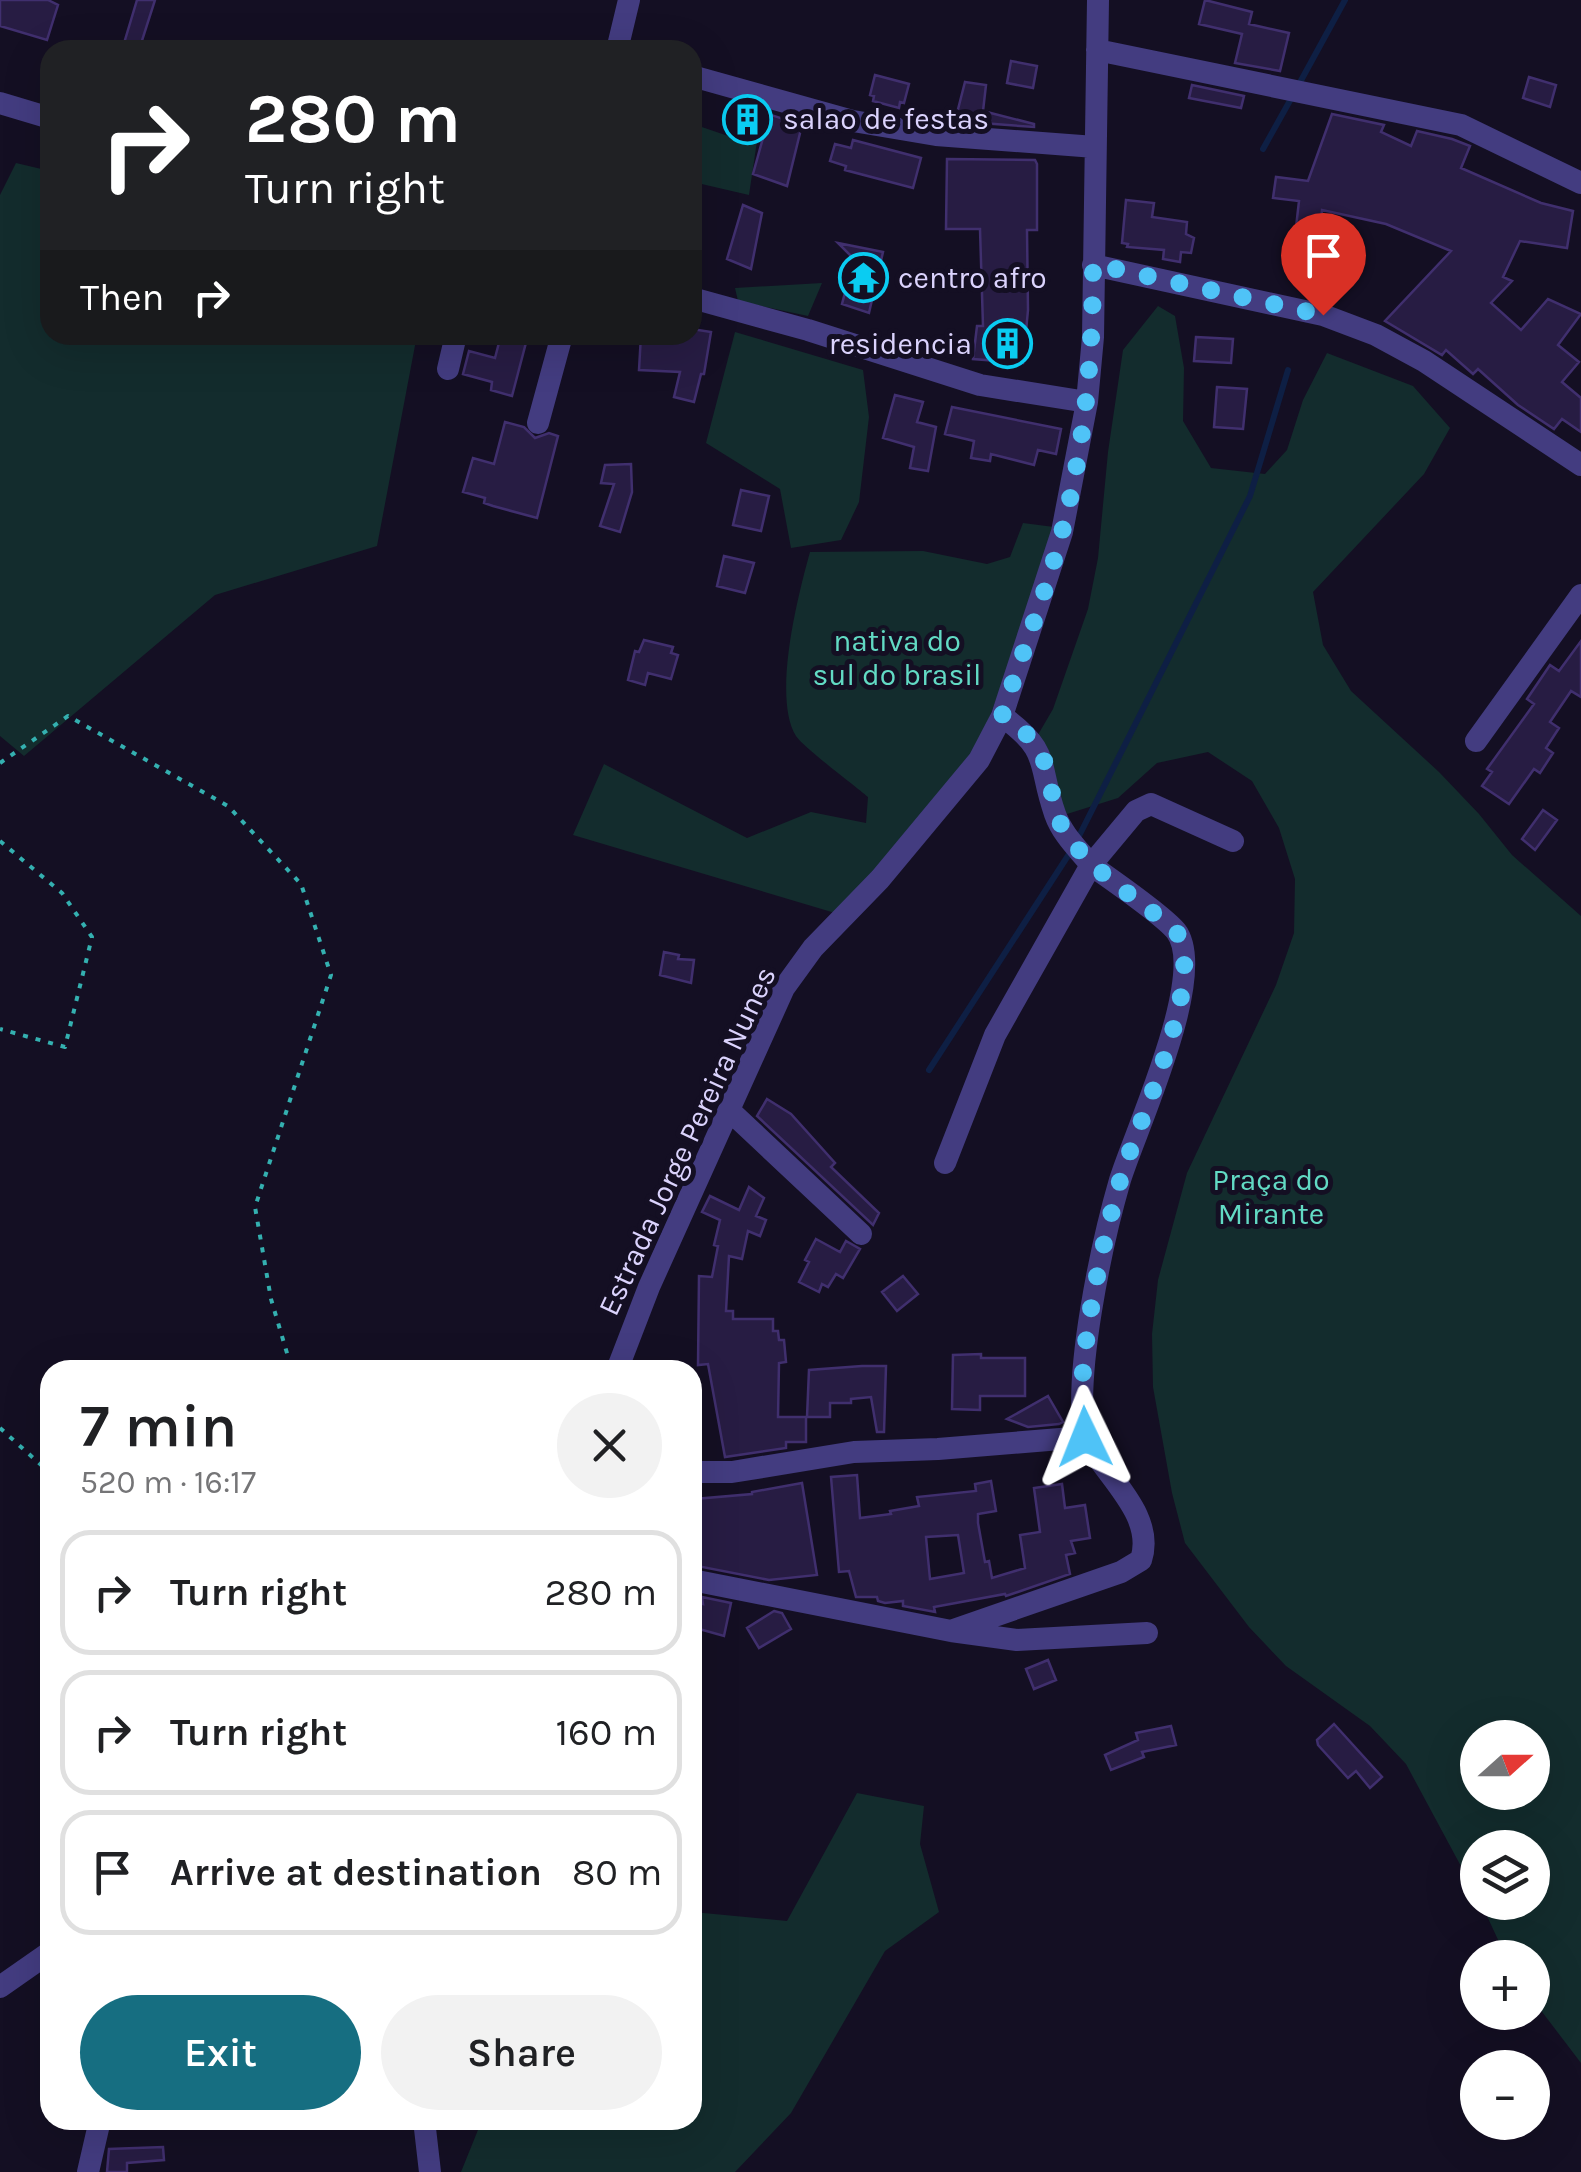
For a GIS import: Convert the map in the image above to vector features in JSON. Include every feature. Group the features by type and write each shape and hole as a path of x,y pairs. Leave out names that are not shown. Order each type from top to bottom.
{"street":[{"path":"620,40 629,0"},
{"name":"Estrada Jorge Pereira Nunes","path":"620,1360 784,988 813,948 880,879 979,760 1002,716 1062,532 1087,402 1093,337 1098,0"},
{"path":"1096,50 1461,125 1581,183"},
{"path":"702,79 853,120 936,135 1095,146"},
{"path":"0,103 40,115"},
{"path":"1093,264 1323,315 1376,336 1424,361 1581,466"},
{"path":"702,301 980,385 1087,402"},
{"path":"448,369 454,345"},
{"path":"538,423 559,345"},
{"path":"1476,740 1581,595"},
{"path":"951,1631 1121,1572 1141,1560 1147,1542 1140,1520 1085,1437 1085,1364 1096,1288 1120,1180 1165,1059 1184,978 1184,956 1177,932 1092,865 1066,835 1036,745 1002,716"},
{"path":"944,1164 995,1036 1092,865 1136,811 1151,804 1233,841"},
{"path":"730,1111 861,1234"},
{"path":"702,1472 732,1472 854,1452 1085,1437"},
{"path":"702,1582 951,1631 1017,1640 1147,1633"},
{"path":"0,1987 40,1959"},
{"path":"88,2172 98,2130"},
{"path":"425,2130 430,2172"}],"path":[{"path":"0,763 68,716 228,806 301,884 332,975 255,1207 271,1299 289,1360"},
{"path":"0,841 62,893 92,936 64,1047 0,1029"},
{"path":"0,1428 40,1464"}],"green space":[{"path":"702,127 757,141 749,195 702,184"},
{"path":"16,163 40,169 40,345 415,345 377,546 215,595 24,756 0,736 0,195"},
{"path":"822,283 808,316 738,301 735,288"},
{"name":"Praça do Mirante","path":"1158,306 1175,316 1184,368 1183,421 1211,468 1265,474 1287,450 1303,400 1327,353 1413,386 1450,428 1424,474 1313,592 1323,645 1351,691 1439,772 1512,855 1581,916 1581,2063 1550,2022 1550,1940 1498,1940 1489,1920 1550,1920 1550,1830 1460,1830 1460,1864 1406,1764 1370,1726 1286,1666 1249,1627 1185,1543 1153,1387 1152,1334 1158,1280 1187,1173 1276,985 1294,933 1295,879 1279,828 1252,781 1208,752 1157,763 1118,798 1067,814 1032,745 1053,709 1088,609 1098,558 1123,350"},
{"path":"735,332 863,370 869,417 859,502 841,540 791,548 780,489 706,443"},
{"name":"nativa do sul do brasil","path":"1023,523 1054,527 982,737 945,800 835,913 573,835 604,764 747,838 811,812 866,823 868,797 801,742 789,719 786,697 790,646 810,552 923,551 987,564 1010,557"},
{"path":"857,1793 924,1806 920,1844 939,1912 885,1951 791,2113 735,2172 461,2172 478,2130 702,2130 702,1913 787,1921"}],"building":[{"path":"0,0 48,0 58,5 47,40 0,26"},
{"path":"137,0 155,0 142,40 125,40"},
{"path":"1205,0 1252,12 1249,24 1289,33 1280,71 1235,63 1242,34 1199,24"},
{"path":"1011,61 1037,66 1033,88 1007,83"},
{"path":"875,75 909,84 899,108 873,101 874,96 870,95"},
{"path":"1529,77 1556,85 1550,107 1523,98"},
{"path":"965,82 986,85 983,111 1034,127 955,121"},
{"path":"1192,85 1244,96 1241,108 1189,98"},
{"path":"734,103 802,125 787,186 753,174 763,138 734,138"},
{"path":"1332,114 1384,125 1381,132 1411,146 1417,131 1470,146 1461,168 1541,203 1573,211 1567,248 1520,241 1503,277 1512,281 1491,303 1521,330 1548,299 1581,314 1558,345 1579,362 1562,382 1581,398 1581,432 1562,419 1554,429 1518,405 1478,369 1473,374 1446,350 1442,355 1385,321 1451,251 1386,224 1322,210 1318,247 1294,245 1299,201 1273,198 1276,177 1308,181"},
{"path":"853,140 921,158 913,188 845,170 846,166 830,161 835,144 851,148"},
{"path":"947,159 1035,160 1037,164 1037,230 1027,230 1028,310 1023,363 973,359 977,326 983,326 980,229 946,229"},
{"path":"1126,200 1154,203 1152,217 1187,222 1186,234 1194,238 1191,253 1181,252 1180,262 1163,259 1164,250 1127,247 1122,243"},
{"path":"743,205 762,213 751,269 727,259"},
{"name":"centro afro","path":"838,243 883,252 869,313 842,304 854,259"},
{"path":"702,331 711,332 704,374 694,402 674,397 680,372 639,370 640,345 702,345"},
{"path":"1196,337 1233,339 1231,363 1194,361"},
{"path":"498,345 525,345 512,396 491,390 492,382 463,374 469,351 495,358"},
{"path":"1217,387 1247,389 1243,429 1214,427"},
{"path":"895,395 923,402 917,422 936,427 928,471 910,468 914,447 883,438"},
{"path":"952,407 1061,429 1056,454 1038,450 1034,465 991,454 990,461 971,458 974,441 945,434"},
{"path":"505,422 524,427 535,438 549,433 558,436 537,518 484,503 485,498 463,492 473,458 494,464"},
{"path":"631,464 632,492 620,532 600,526 614,484 601,483 605,465"},
{"path":"741,490 769,496 761,531 733,525"},
{"path":"724,556 754,563 745,593 717,586"},
{"path":"644,640 673,647 671,653 678,655 671,679 648,673 645,685 628,680 635,651 639,652"},
{"path":"1581,641 1581,697 1571,691 1550,722 1559,728 1546,748 1553,753 1540,773 1534,769 1509,804 1482,786 1492,772 1487,769 1534,704 1527,699 1550,665 1559,671"},
{"path":"1543,810 1557,820 1535,850 1522,839"},
{"path":"664,952 679,955 678,959 694,960 691,983 660,975"},
{"path":"767,1099 791,1114 835,1163 831,1167 879,1213 873,1225 757,1116"},
{"path":"749,1187 764,1198 756,1216 766,1220 760,1236 748,1231 742,1259 729,1256 726,1311 733,1311 733,1319 773,1319 773,1331 778,1331 779,1340 784,1340 786,1362 779,1363 778,1417 806,1417 806,1442 786,1442 786,1448 725,1457 708,1364 698,1360 699,1276 712,1277 720,1220 702,1212 710,1196 739,1210"},
{"path":"816,1239 840,1252 846,1241 860,1249 843,1278 836,1274 828,1287 822,1284 819,1292 799,1282"},
{"path":"903,1276 918,1294 897,1311 882,1292"},
{"path":"981,1354 981,1358 1025,1358 1025,1396 980,1396 980,1410 952,1409 953,1355"},
{"path":"886,1366 884,1432 877,1432 871,1397 851,1399 851,1403 830,1403 830,1417 807,1417 809,1370"},
{"path":"1048,1396 1063,1422 1028,1427 1007,1419"},
{"path":"857,1475 860,1518 919,1506 917,1497 976,1491 975,1484 991,1481 996,1511 978,1514 978,1523 992,1578 1025,1568 1020,1535 1040,1532 1034,1488 1062,1484 1065,1508 1085,1505 1090,1538 1071,1541 1075,1553 1066,1555 1070,1574 1006,1596 934,1607 935,1612 903,1606 903,1601 885,1603 877,1597 856,1597 849,1571 839,1572 831,1477","holes":["958,1535 964,1573 930,1579 926,1537"]},
{"path":"802,1483 817,1575 769,1580 702,1567 702,1498"},
{"path":"702,1597 731,1603 724,1636 702,1630"},
{"path":"774,1611 782,1613 791,1629 759,1648 747,1628"},
{"path":"1048,1660 1056,1680 1034,1689 1026,1669"},
{"path":"1334,1724 1382,1777 1370,1788 1356,1771 1348,1778 1318,1745 1317,1740"},
{"path":"1171,1726 1176,1745 1142,1752 1144,1757 1111,1770 1105,1755 1138,1740 1136,1733"},
{"path":"163,2147 164,2160 127,2163 127,2172 107,2172 109,2149"}],"waterway":[{"path":"1298,86 1345,0"},
{"path":"1263,149 1292,97"},
{"path":"929,1070 1073,848 1250,496 1288,370"}],"place":[{"name":"salao de festas","path":"748,119"},
{"name":"centro afro","path":"863,278"},
{"name":"residencia","path":"1007,344"}],"route":[{"path":"1085,1437 1085,1364 1096,1288 1120,1180 1165,1059 1184,978 1184,956 1177,932 1092,865 1066,835 1036,745 1002,716 1062,532 1087,402 1093,337 1093,264 1323,315"}]}
